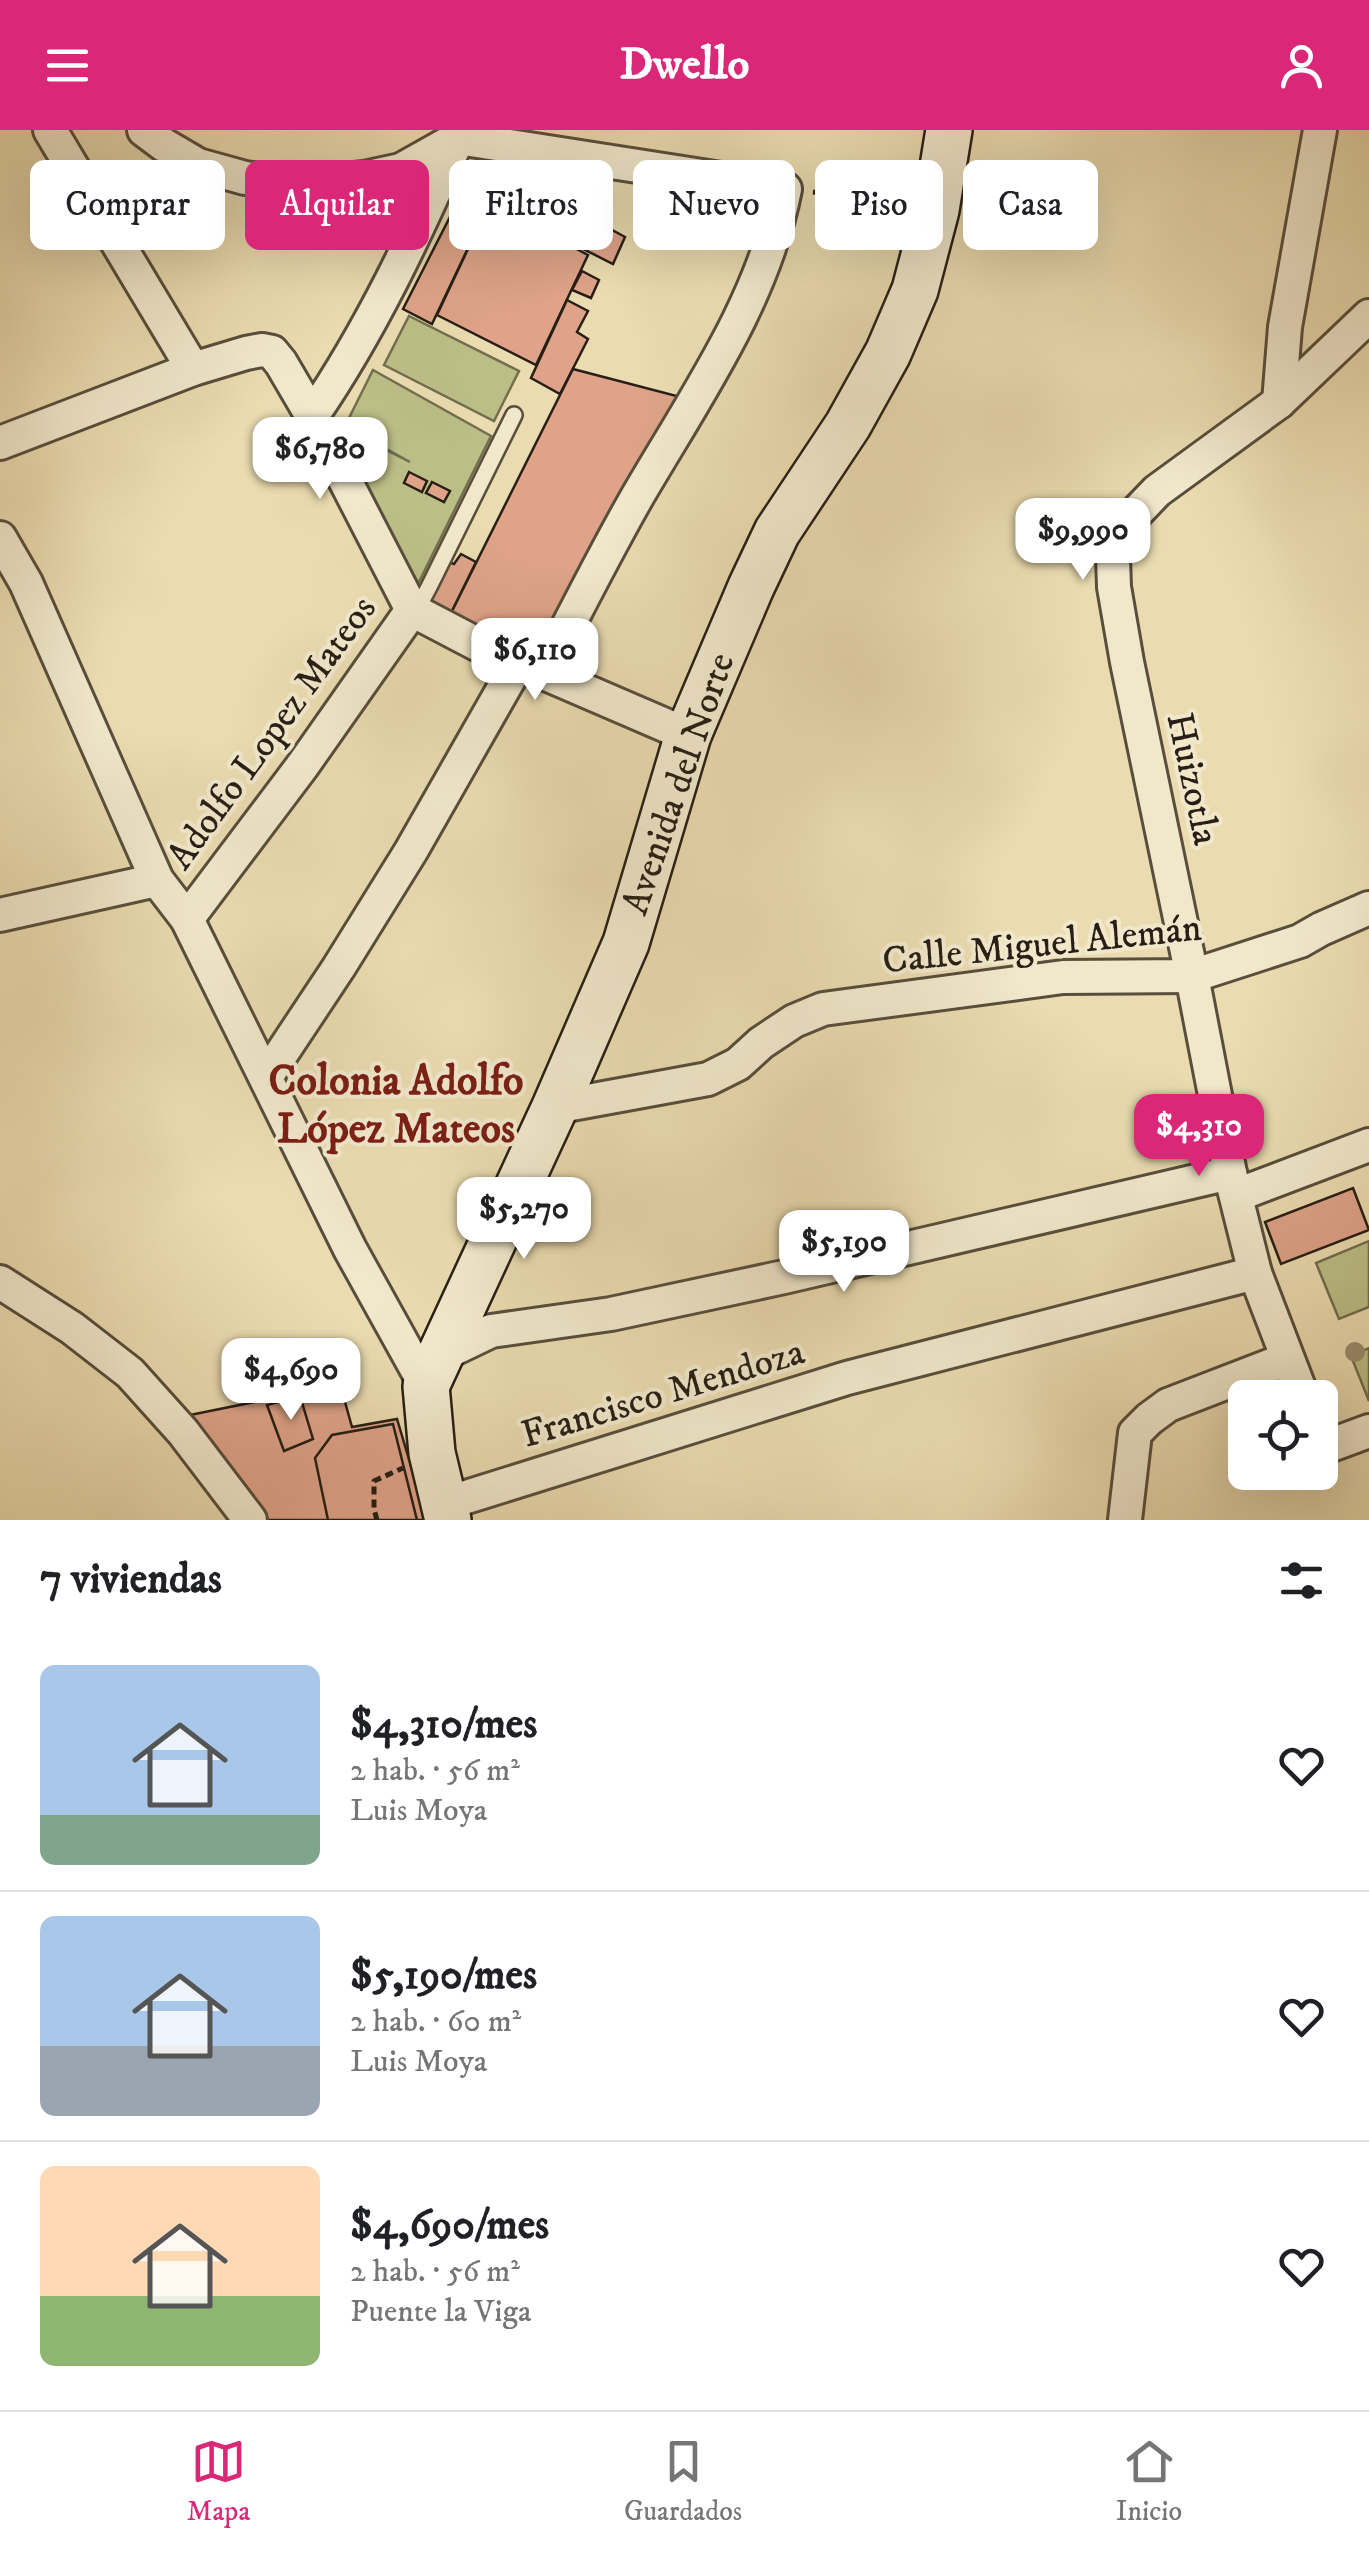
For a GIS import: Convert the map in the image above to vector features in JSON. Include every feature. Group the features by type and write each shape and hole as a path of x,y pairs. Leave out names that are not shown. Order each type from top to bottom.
{"street":[{"path":"0,443 193,369 50,130"},
{"path":"144,130 198,165 246,178 298,185 401,170 458,138 633,165"},
{"name":"Avenida del Norte","path":"943,167 949,130"},
{"path":"1279,402 1285,328 1320,130"},
{"path":"312,416 352,354 426,212 458,138"},
{"path":"266,1076 594,576 700,393 770,250"},
{"name":"Avenida del Norte","path":"432,1371 555,1107 626,943 688,735 751,587 777,532 848,425 888,354 916,290 926,250"},
{"name":"Huizotla","path":"1296,1380 1255,1273 1233,1184 1127,662 1113,558 1120,536 1157,490 1279,402 1369,316"},
{"name":"Adolfo Lopez Mateos","path":"188,919 412,610 312,416 272,352 262,350 193,369"},
{"path":"0,538 26,583 156,880 188,919 350,1248 432,1371 432,1453 446,1512"},
{"path":"412,610 531,669 688,735"},
{"path":"0,915 156,880"},
{"name":"Calle Miguel Alemán","path":"555,1107 708,1078 738,1064 794,1020 823,1010 1063,977 1192,976 1300,941 1369,908"},
{"path":"432,1371 491,1332 611,1314 1233,1184 1369,1146"},
{"name":"Francisco Mendoza","path":"446,1512 847,1378 1255,1273"},
{"path":"0,1282 72,1328 130,1373 183,1432 250,1520"},
{"path":"1125,1520 1135,1434 1148,1419 1168,1405 1288,1360"},
{"path":"1338,1440 1369,1431"}],"lane":[{"path":"412,610 422,600 514,415"}],"path":[{"path":"377,1520 374,1481 432,1453"}],"green space":[{"path":"409,316 519,371 494,421 384,365"},
{"path":"373,370 491,436 417,586 334,424 410,462 345,426"},
{"path":"1369,1241 1369,1307 1339,1319 1316,1263"},
{"path":"1369,1348 1369,1401 1351,1356"}],"building":[{"path":"449,219 449,250 467,250 432,324 403,309"},
{"path":"613,230 625,237 613,264 585,250 613,250"},
{"path":"467,250 579,250 588,255 536,365 437,315"},
{"path":"582,271 599,280 591,298 572,290"},
{"path":"567,300 588,311 577,332 588,339 560,394 531,378"},
{"path":"573,369 692,400 542,668 446,623"},
{"path":"409,472 427,481 422,492 404,483"},
{"path":"432,482 450,491 444,502 426,493"},
{"path":"461,554 476,562 446,623 426,604 449,562 454,564"},
{"path":"1353,1188 1369,1230 1281,1264 1265,1222"},
{"path":"338,1377 352,1427 397,1419 427,1520 258,1520 180,1417 269,1399"},
{"path":"300,1396 313,1439 284,1451 267,1405"},
{"path":"393,1424 417,1520 328,1520 315,1458 332,1435"}],"district":[{"name":"Colonia Adolfo López Mateos","path":"396,1106"}]}
